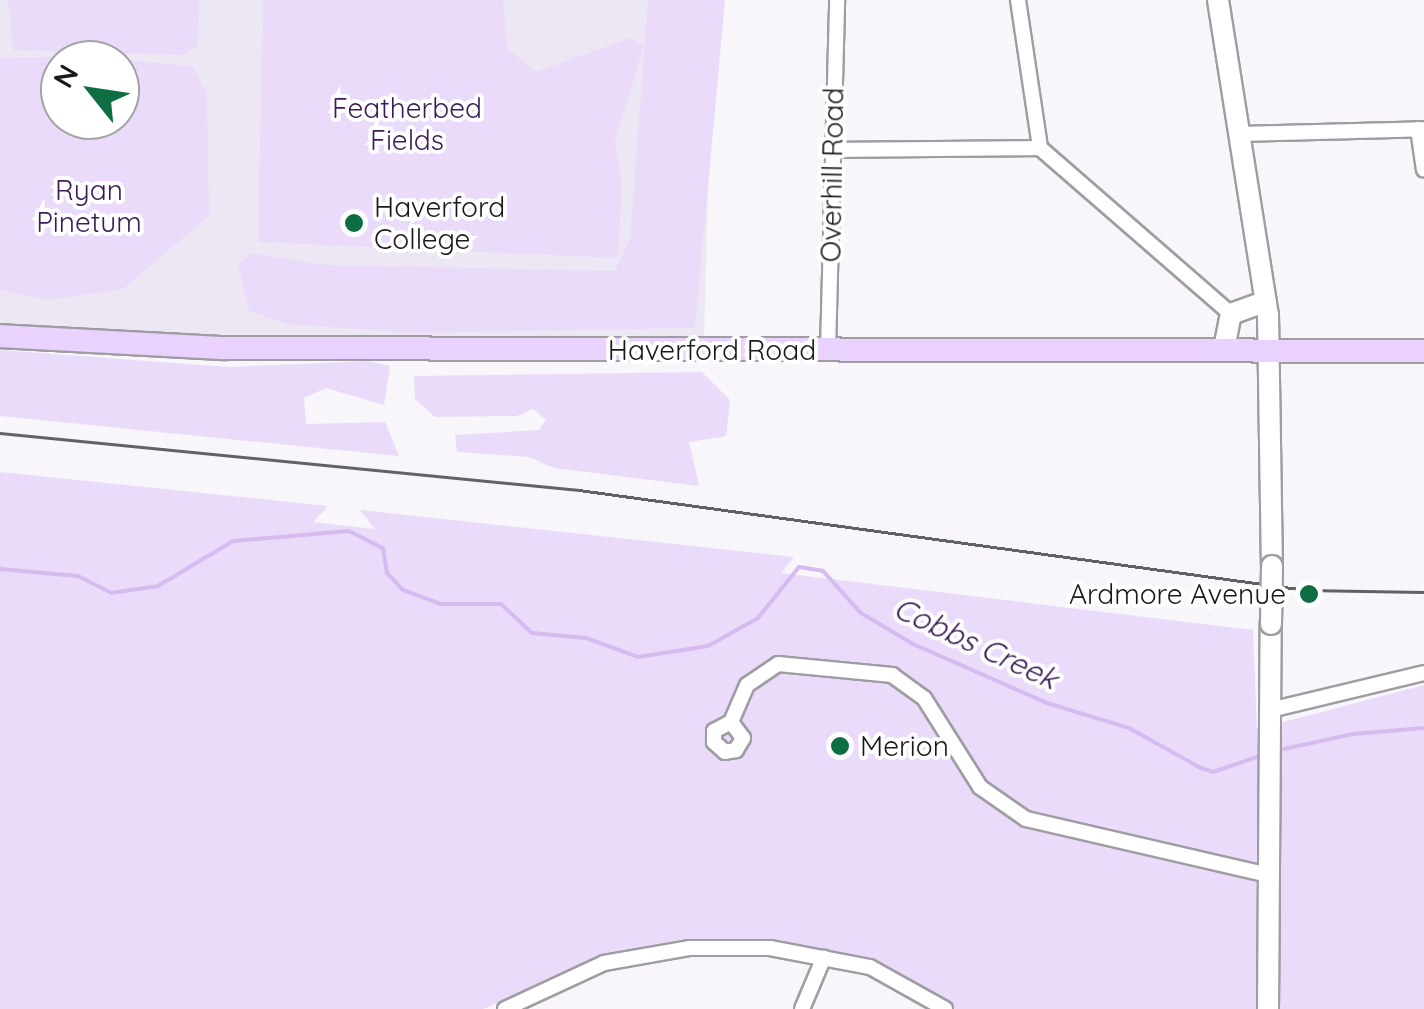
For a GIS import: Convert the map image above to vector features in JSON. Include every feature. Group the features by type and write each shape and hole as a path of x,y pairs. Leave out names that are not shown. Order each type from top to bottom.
{"main road":[{"name":"Haverford Road","path":"0,336 224,348 1424,351"}],"street":[{"name":"Overhill Road","path":"828,350 837,0"},
{"path":"1018,0 1040,148 1230,314"},
{"path":"1218,0 1271,348 1268,1009"},
{"path":"1239,134 1421,129 1424,170"},
{"path":"832,150 1040,148"},
{"path":"1230,314 1266,302"},
{"path":"1224,349 1230,314"},
{"path":"731,722 746,684 778,664 892,675 924,698 980,787 1026,818 1268,875"},
{"path":"1270,710 1424,673"},
{"path":"505,1009 604,963 689,948 770,948 870,967 945,1009"},
{"path":"802,1009 824,957"}],"shaded area":[{"name":"Haverford College","path":"0,0 713,0 704,340 204,336 0,325"}],"green space":[{"path":"8,0 199,0 198,45 184,55 140,54 140,40 40,40 40,51 13,50"},
{"name":"Featherbed Fields","path":"263,0 503,0 507,48 536,72 630,38 644,46 615,141 622,182 618,258 258,242"},
{"path":"648,0 725,0 695,328 413,333 287,324 249,311 238,265 251,253 326,265 615,271 630,239"},
{"name":"Ryan Pinetum","path":"40,57 40,140 140,140 140,62 193,66 207,94 209,216 123,289 48,300 0,290 0,58"},
{"path":"0,350 229,367 368,361 390,366 384,405 326,388 304,398 306,424 385,422 399,456 0,416"},
{"path":"702,372 730,400 726,436 689,442 699,486 554,468 529,457 457,452 455,435 539,430 546,420 533,409 517,416 435,417 415,399 414,376"},
{"path":"0,472 328,506 313,522 375,529 360,510 794,557 781,573 1253,630 1257,729 1424,685 1424,1009 955,1009 873,961 770,939 606,957 483,1009 0,1009"}],"waterway":[{"name":"Cobbs Creek","path":"0,569 78,576 111,593 158,586 233,541 349,531 383,548 387,573 403,590 441,604 501,604 532,633 586,638 638,657 708,646 758,618 799,567 823,571 861,613 913,644 1047,703 1129,728 1201,768 1213,772 1257,757"},
{"name":"Cobbs Creek","path":"1284,749 1353,734 1424,728"}],"tram line":[{"path":"0,433 579,490 1306,590 1424,592"}],"place":[{"name":"Haverford College","path":"354,223"},
{"name":"Ardmore Avenue","path":"1309,594"},
{"name":"Merion","path":"840,746"}]}
